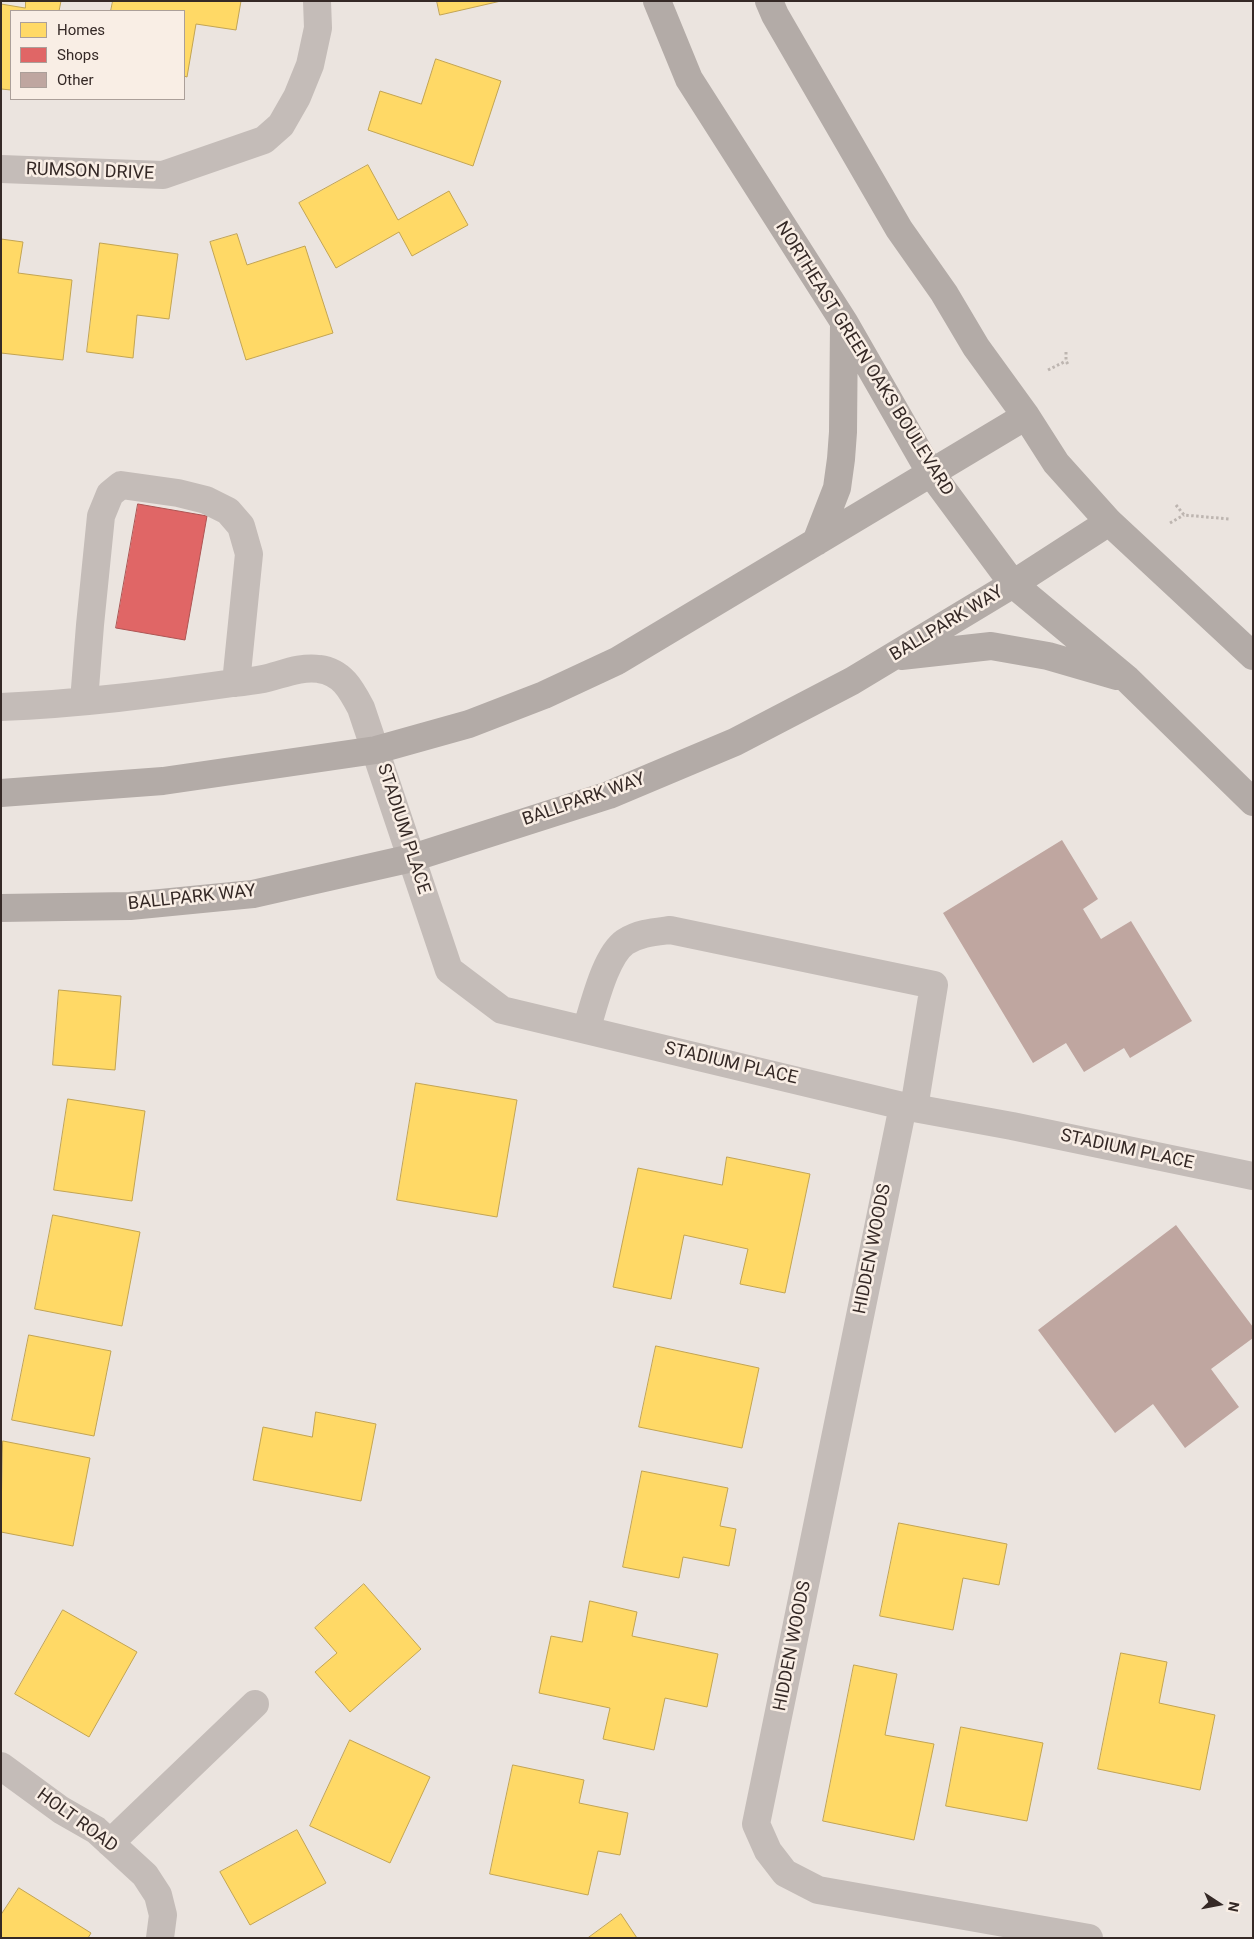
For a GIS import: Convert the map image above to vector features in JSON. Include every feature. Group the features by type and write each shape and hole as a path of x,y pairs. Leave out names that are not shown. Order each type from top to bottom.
{"main road":[{"name":"NORTHEAST GREEN OAKS BOULEVARD","path":"657,1 689,79 844,322 930,472 1013,584 1127,679 1253,802"},
{"path":"769,1 775,15 899,229 944,293 976,346 1026,416 1056,463 1109,522 1253,656"},
{"path":"816,542 836,488 841,459 844,322"},
{"path":"1,793 163,782 376,750 469,724 544,696 617,661 1026,416"},
{"name":"BALLPARK WAY","path":"1,908 130,906 253,894 412,858 608,795 735,742 852,681 1013,584 1109,522"},
{"path":"892,656 991,646 1048,656 1127,679"}],"street":[{"name":"RUMSON DRIVE","path":"1,168 163,175 264,140 281,125 297,97 310,65 318,28 317,1"},
{"path":"84,701 101,516 110,494 121,485 178,493 206,500 228,511 241,526 249,554 236,683"},
{"name":"STADIUM PLACE","path":"1,707 84,701 236,683 318,668 334,672 349,686 361,708 449,970 502,1010 909,1107 1012,1126 1253,1176"},
{"name":"HIDDEN WOODS","path":"586,1030 610,959 624,943 645,933 670,930 934,985 756,1824 768,1851 785,1872 818,1890 1090,1938"},
{"path":"110,1843 255,1704"},
{"name":"HOLT ROAD","path":"1,1766 61,1810 96,1830 146,1875 158,1896 163,1915 160,1938"}],"path":[{"path":"1066,352 1066,361 1069,366"},
{"path":"1048,370 1066,361"},
{"path":"1176,505 1184,515"},
{"path":"1170,523 1184,515 1229,519"}],"building: Homes":[{"path":"26,1 61,1 59,10 10,10 10,90 1,89 1,4 25,8"},
{"path":"113,1 241,1 236,30 196,24 187,77 185,76 185,10 111,10"},
{"path":"437,1 501,1 440,15"},
{"path":"436,59 501,81 473,166 368,130 380,91 421,104"},
{"path":"368,165 398,220 449,191 468,225 412,256 399,232 336,268 299,203"},
{"path":"237,234 247,265 305,246 333,333 246,360 210,242"},
{"path":"1,239 23,242 18,273 72,280 63,360 1,353"},
{"path":"100,243 178,254 169,319 137,315 133,358 87,352"},
{"path":"59,990 121,996 115,1070 53,1065"},
{"path":"416,1083 517,1100 497,1217 397,1200"},
{"path":"68,1099 145,1111 132,1201 54,1190"},
{"path":"727,1157 810,1174 785,1293 740,1284 748,1249 684,1235 671,1299 613,1287 638,1168 722,1185"},
{"path":"53,1215 140,1232 122,1326 35,1309"},
{"path":"29,1335 111,1351 94,1436 12,1420"},
{"path":"656,1346 759,1368 742,1448 639,1427"},
{"path":"316,1412 376,1424 361,1501 253,1480 263,1427 312,1437"},
{"path":"3,1441 90,1458 73,1546 1,1532"},
{"path":"642,1471 728,1488 720,1526 736,1529 729,1566 683,1557 679,1578 623,1567"},
{"path":"899,1523 1007,1544 999,1585 963,1578 953,1630 880,1616"},
{"path":"364,1584 421,1649 350,1712 315,1672 337,1653 315,1628"},
{"path":"590,1601 637,1612 632,1636 718,1654 707,1707 665,1698 654,1750 603,1739 610,1708 539,1693 551,1636 582,1642"},
{"path":"63,1610 137,1652 89,1737 15,1694"},
{"path":"1121,1653 1167,1662 1159,1703 1215,1715 1200,1790 1098,1769"},
{"path":"854,1665 897,1674 885,1735 934,1744 914,1840 823,1821"},
{"path":"961,1727 1043,1743 1027,1821 946,1806"},
{"path":"350,1740 430,1777 390,1863 310,1826"},
{"path":"513,1765 584,1780 579,1803 628,1813 620,1855 598,1851 588,1895 490,1874"},
{"path":"297,1830 326,1883 250,1925 220,1872"},
{"path":"19,1888 91,1933 88,1938 1,1938 1,1915"},
{"path":"621,1914 637,1938 588,1938"}],"building: Shops":[{"path":"138,504 207,516 185,640 116,628"}],"building: Other":[{"path":"1062,840 1098,899 1083,909 1101,939 1131,921 1192,1021 1130,1058 1124,1048 1084,1072 1066,1043 1033,1063 943,913"},
{"path":"1176,1225 1253,1327 1253,1338 1211,1369 1239,1407 1185,1448 1153,1404 1115,1433 1038,1330"}]}
